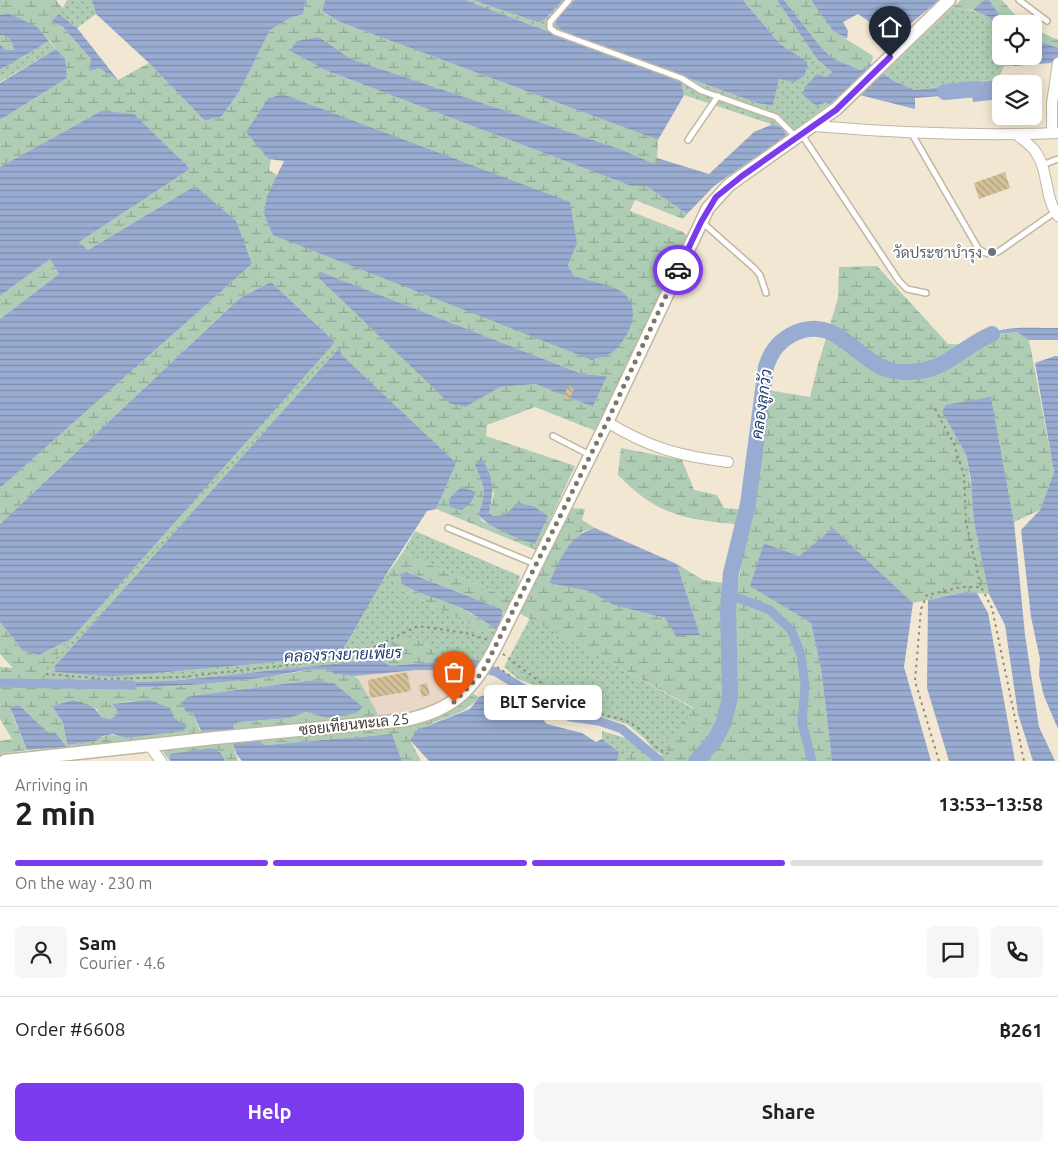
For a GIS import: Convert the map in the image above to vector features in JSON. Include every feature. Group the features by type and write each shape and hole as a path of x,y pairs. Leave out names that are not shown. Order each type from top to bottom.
{"street":[{"name":"ซอยเทียนทะเล 25","path":"5,761 406,720 427,716 454,702 485,668 535,564 604,429 701,222 716,197 729,185 836,110 950,0"},
{"path":"815,126 912,134 1017,135 1055,133 1052,103 1054,76 1058,63"},
{"path":"1017,135 1034,149 1042,165 1057,214"},
{"path":"604,429 651,446 693,458 728,462"},
{"path":"149,745 161,761"}],"lane":[{"path":"569,0 550,22 550,28 555,32 681,78 702,91 776,117 799,137 899,281 907,289 926,293"},
{"path":"1019,0 1048,21"},
{"path":"688,140 718,96"},
{"path":"912,134 978,248 984,253 990,255 998,252 1057,214"},
{"path":"1042,165 1058,159"},
{"path":"701,222 755,269 760,275 766,293"},
{"path":"552,436 590,455"},
{"path":"448,528 535,564"}],"path":[{"path":"935,409 954,444 964,476 966,522 981,588 992,608 1024,761"},
{"path":"939,761 915,681 921,609 927,596 962,587 981,588"},
{"path":"46,674 105,679 182,678 351,658 418,626 466,634 496,646 573,707 625,720 640,729 656,747 668,754"},
{"path":"485,668 512,677"}],"shaded area":[{"path":"417,670 475,671 463,687 451,698 427,709 377,717 377,712 359,680 354,676"}],"green space":[{"path":"0,0 56,0 64,10 51,21 63,27 99,68 118,80 149,63 205,121 222,116 239,92 270,30 290,18 303,14 306,0 325,0 322,11 340,22 658,140 657,165 620,149 351,59 319,37 290,51 325,70 631,186 646,186 687,214 683,219 635,200 630,211 683,232 688,237 596,431 535,407 487,425 486,436 575,466 536,550 436,509 455,463 341,354 335,342 271,282 240,298 0,524 0,488 252,264 195,186 88,250 79,242 190,169 101,111 0,167 0,120 67,78 60,55 47,38 39,31 8,13 0,15","holes":["282,94 577,244 568,265 574,276 621,291 267,196 278,176 269,170","321,272 582,374 607,376 593,407 536,384 500,387","484,485 494,493 489,513 493,516 504,515 512,507 502,529 482,521 478,514 484,501"]},
{"path":"67,0 92,0 96,14 77,28 59,14"},
{"path":"465,0 473,0 545,19 563,0 575,0 557,20 555,25 565,33 757,103 773,106 779,79 805,75 808,62 817,59 832,72 826,77 817,75 824,102 830,104 786,136 783,128 684,95 681,82"},
{"path":"743,0 777,0 817,59 808,62 780,44"},
{"path":"784,0 811,0 833,31 873,56 871,64 861,70 833,59 819,45"},
{"path":"961,0 984,0 973,10 952,8"},
{"path":"989,0 1002,0 1015,15 1000,15"},
{"path":"952,8 975,11 984,14 990,19 992,21 992,65 1014,66 1004,66 1000,75 992,75 992,80 915,90 894,81 884,73"},
{"path":"1042,33 1058,40 1058,48 1042,42"},
{"path":"0,35 10,40 14,51 5,50 0,44"},
{"path":"49,41 56,49 0,82 0,70"},
{"path":"50,259 59,274 0,319 0,296"},
{"path":"877,266 948,344 976,345 990,337 1017,332 1029,340 1054,472 1040,510 1014,522 991,398 942,412 966,454 989,594 965,592 913,603 833,528 799,556 764,543 786,608 811,623 821,668 832,761 623,761 626,753 651,757 663,754 694,708 519,613 565,521 572,508 585,509 582,520 595,528 583,531 549,583 589,591 615,605 665,618 700,635 677,564 703,580 738,585 745,541 734,524 684,517 645,498 618,475 621,448 682,460 694,490 717,495 724,508 749,510 767,390 810,397 838,298 839,267"},
{"path":"335,342 340,347 54,667 55,672 43,671 213,474"},
{"path":"415,531 520,576 513,602 486,588 403,552"},
{"path":"403,552 486,588 513,602 503,613 501,609 408,572 400,574 412,590 451,603 483,620 497,630 483,631 398,588 388,573"},
{"path":"388,573 398,588 483,631 497,630 482,660 434,659 436,654 432,649 411,635 385,649 380,659 181,680 118,683 111,677 142,674 384,578"},
{"path":"530,618 694,709 663,755 654,750 644,738 627,724 600,716 576,715 558,704 542,688 518,679 504,667"},
{"path":"0,622 23,651 38,655 71,639 44,671 111,677 124,688 222,682 320,668 332,671 333,674 354,676 359,680 377,712 377,717 234,730 233,725 239,722 289,718 306,712 327,718 363,707 334,683 314,680 198,695 193,713 200,731 97,745 96,741 106,735 125,738 133,701 112,704 117,710 117,715 110,719 101,717 97,709 73,700 52,706 63,723 67,747 55,732 48,734 19,705 12,714 27,750 0,754 0,741 12,739 0,719 0,667 13,668 0,654"},
{"path":"411,635 432,649 436,654 433,662 390,666 380,659 393,644"},
{"path":"471,693 479,697 472,705 425,727 410,740 421,761 402,761 392,734 265,745 254,738 420,721"},
{"path":"200,731 243,731 0,758 0,754 67,747 67,745 96,741 97,745"},
{"path":"602,731 635,741 651,757 626,753 623,761 617,761 619,752 602,739"},
{"path":"232,742 238,761 225,761 221,753 170,754 170,761 162,751"}],"water":[{"path":"92,0 306,0 303,14 290,18 270,30 239,92 222,116 205,121 149,63 96,14"},
{"path":"325,0 465,0 681,82 684,95 658,140 340,22 322,11"},
{"path":"473,0 563,0 545,19 538,22"},
{"path":"575,0 743,0 780,44 808,62 805,75 795,82 779,79 773,106 757,103 565,33 555,25 557,19"},
{"path":"777,0 784,0 819,45 833,59 861,70 871,64 894,81 915,90 965,84 966,94 915,98 915,109 844,91 830,104 824,102 817,106 803,95 805,87 817,74 826,77 832,72 817,59"},
{"path":"811,0 939,0 903,30 880,29 858,14 843,22 848,31 847,39 833,31"},
{"path":"984,0 989,0 1000,15 992,15 992,22 989,17 973,10"},
{"path":"8,13 37,27 49,41 0,70 0,44 5,50 14,50 10,40 0,35 0,15"},
{"path":"59,14 77,28 118,80 99,68 89,71 91,59 63,27 51,21"},
{"path":"319,37 351,59 620,149 657,165 657,158 709,174 754,132 773,124 783,128 786,136 714,186 687,214 646,186 631,186 325,70 290,51 297,41"},
{"path":"1042,42 1058,48 1058,56 1051,63 1042,64"},
{"path":"56,49 65,59 67,78 0,120 0,83"},
{"path":"992,80 992,100 973,102 970,84"},
{"path":"282,94 570,202 577,244 568,265 574,276 618,289 632,306 632,322 620,345 612,353 592,360 273,235 264,214 267,196 284,161 269,159 246,132 268,99"},
{"path":"101,111 134,114 190,169 79,242 88,250 195,186 236,221 252,264 0,488 0,319 59,274 50,259 0,296 0,167"},
{"path":"321,272 582,374 607,376 593,407 536,384 500,387 465,407 449,403 318,277"},
{"path":"271,282 335,342 71,639 39,655 23,651 0,622 0,524 240,298"},
{"path":"1058,328 1058,340 1029,340 1017,332 998,334 981,340 976,345 965,345 976,338 999,330"},
{"path":"340,347 341,354 456,463 436,509 427,511 384,578 339,656 111,677 55,672 54,667"},
{"path":"1058,356 1058,729 1044,696 1039,675 1040,659 1031,617 1021,530 1040,510 1054,472 1035,363"},
{"path":"991,397 1014,522 1025,635 1039,727 1055,761 1033,761 1018,714 1005,625 989,594 974,521 971,480 966,454 942,412 946,405"},
{"path":"481,458 492,484 489,513 493,516 504,515 518,503 533,506 548,516 535,544 495,528 478,514 483,500 484,489 475,465"},
{"path":"461,487 476,492 471,502 462,510 450,507 449,499"},
{"path":"595,528 677,564 700,635 676,636 665,618 614,605 589,591 549,583 561,558 571,543 586,531"},
{"path":"833,528 913,603 904,667 931,761 832,761 821,668 811,623 750,586 764,543 799,556"},
{"path":"407,572 501,609 503,613 497,630 462,608 407,587 402,583 400,574"},
{"path":"965,592 977,593 988,613 1015,761 949,761 927,688 928,600"},
{"path":"380,659 390,666 433,662 434,659 482,660 475,671 417,670 354,676 333,674 332,671 314,670 192,685 124,688 118,683 181,680"},
{"path":"314,680 334,683 363,707 356,713 327,718 306,712 289,718 239,722 233,725 234,730 201,731 193,713 186,712 182,703 187,697 198,695"},
{"path":"502,689 526,702 547,724 582,733 596,742 602,739 619,752 617,761 429,761 410,740 417,730 470,709 479,697"},
{"path":"73,700 90,706 101,717 110,719 117,715 117,710 112,704 149,700 170,708 175,719 187,726 183,731 125,738 113,734 103,736 96,741 67,745 63,723 52,706"},
{"path":"19,705 48,733 55,732 67,747 27,750 10,707"},
{"path":"392,734 402,761 242,761 237,755 232,742 254,738 265,745"},
{"path":"212,748 221,753 225,761 170,761 170,754"}],"building":[{"path":"1005,172 1010,188 979,199 974,183"},
{"path":"568,386 574,389 569,400 563,397"},
{"path":"407,672 411,691 370,698 368,680"},
{"path":"427,683 430,695 422,697 419,685"}],"waterway":[{"name":"คลองลูกวัว","path":"945,92 977,89 992,91"},
{"name":"คลองลูกวัว","path":"696,761 715,740 724,722 730,697 728,610 731,573 748,504 766,367 775,348 791,335 808,329 823,330 836,335 874,363 888,369 903,372 931,369 992,334"},
{"path":"730,595 770,610 791,630 801,654 805,686 802,723 812,761"},
{"name":"คลองรางยายเพียร","path":"479,667 496,672 570,717 599,721 622,729 660,761"},
{"name":"คลองรางยายเพียร","path":"0,683 132,685"}],"way so far":[{"path":"454,702 466,692 481,674 498,643 535,564 607,422 678,270"}],"place":[{"name":"วัดประชาบํารุง","path":"992,252"},
{"name":"BLT Service","path":"454,702"}],"route":[{"path":"678,270 708,208 716,197 729,185 825,119 890,57"}]}
